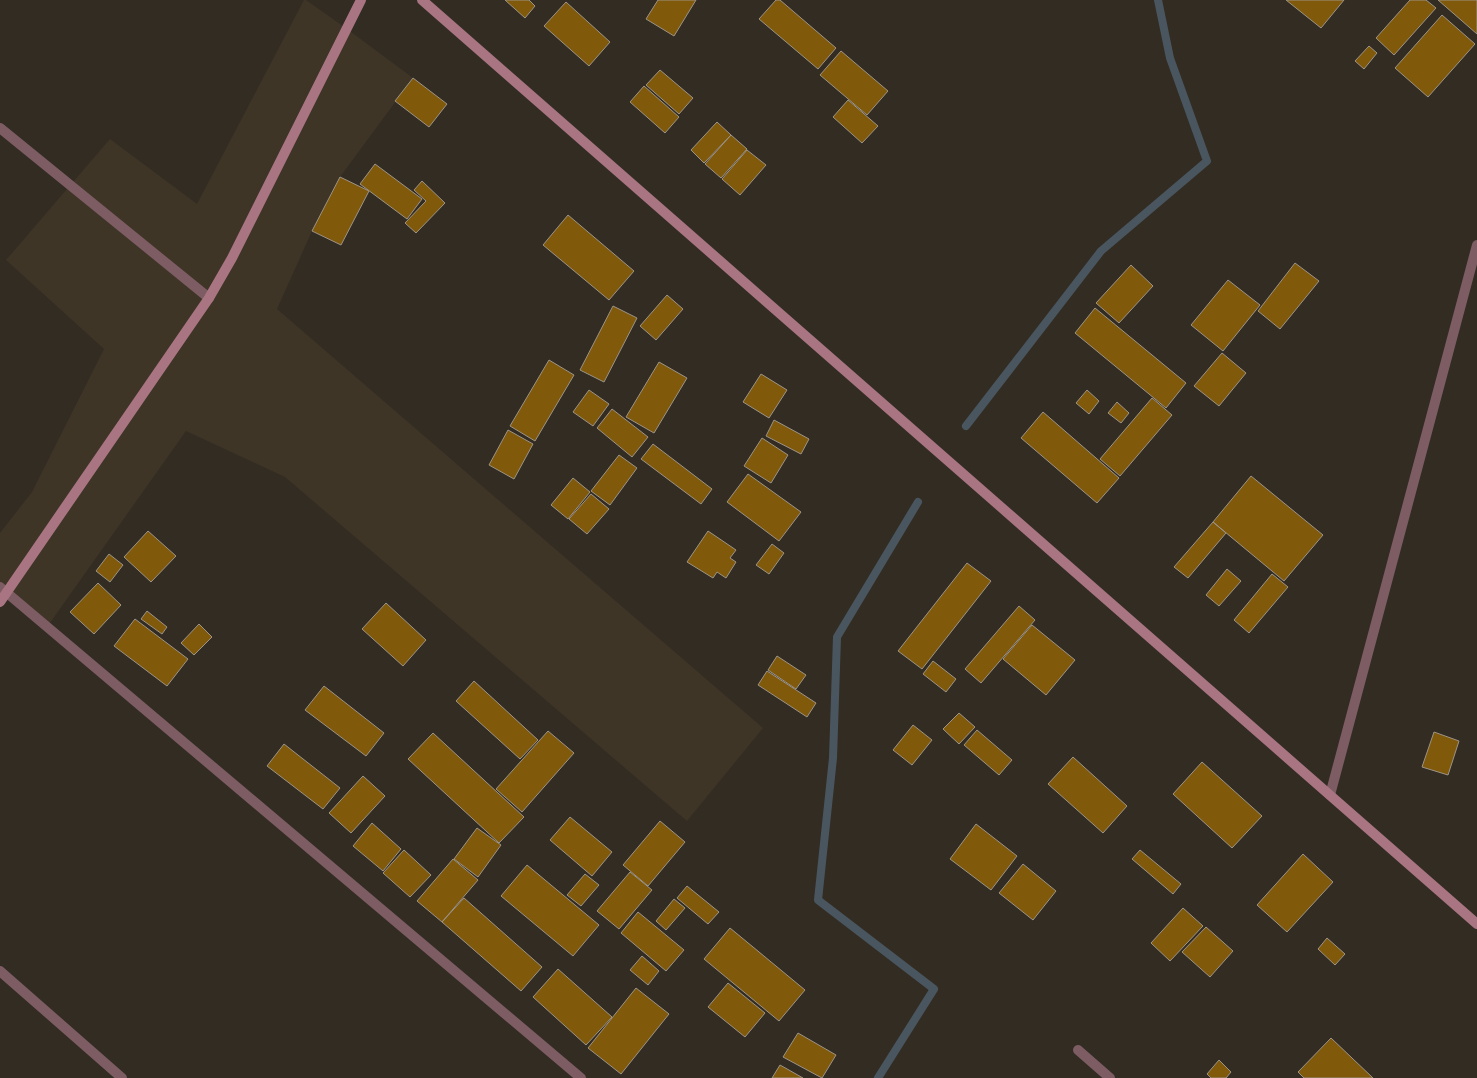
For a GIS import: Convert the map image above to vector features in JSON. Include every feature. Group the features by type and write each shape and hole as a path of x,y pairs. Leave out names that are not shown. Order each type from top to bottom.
{"street":[{"path":"0,602 3,590 209,298 235,251 361,0"},
{"path":"422,0 1477,924"},
{"path":"0,128 209,298"},
{"path":"1330,794 1477,245"},
{"path":"3,590 581,1078"},
{"path":"0,971 122,1078"},
{"path":"1078,1050 1110,1078"}],"shaded area":[{"path":"304,0 347,29 413,78 340,177 312,231 277,309 763,728 687,821 285,477 186,431 47,627 0,587 0,533 32,492 104,349 6,260 110,139 197,204"}],"building":[{"path":"505,0 529,0 535,6 525,18"},
{"path":"658,0 696,0 674,36 646,19"},
{"path":"776,0 780,0 836,48 818,69 759,19"},
{"path":"1286,0 1344,0 1321,28"},
{"path":"1410,0 1426,0 1436,8 1394,55 1376,38"},
{"path":"1438,0 1477,0 1477,34"},
{"path":"566,2 610,42 589,66 544,26"},
{"path":"1442,15 1475,44 1428,97 1395,68"},
{"path":"1369,46 1377,53 1364,69 1355,61"},
{"path":"841,51 888,91 867,115 820,75"},
{"path":"660,70 693,98 679,114 646,85"},
{"path":"413,78 447,104 429,127 395,101"},
{"path":"644,86 679,117 665,133 630,102"},
{"path":"848,100 878,126 862,143 833,117"},
{"path":"717,122 731,135 704,163 691,150"},
{"path":"731,135 747,149 721,178 705,164"},
{"path":"747,150 766,165 740,195 722,179"},
{"path":"375,164 422,199 407,219 360,184"},
{"path":"340,177 369,191 341,245 312,231"},
{"path":"422,181 445,203 416,233 405,223 426,201 414,190"},
{"path":"568,215 634,271 609,300 543,245"},
{"path":"1295,263 1319,281 1280,329 1258,311"},
{"path":"1131,265 1153,286 1119,323 1096,303"},
{"path":"1228,280 1260,305 1223,351 1191,325"},
{"path":"667,295 683,309 656,340 640,326"},
{"path":"613,306 637,318 604,382 580,370"},
{"path":"1095,308 1186,383 1166,408 1075,333"},
{"path":"1222,353 1246,373 1219,406 1194,386"},
{"path":"549,360 574,375 535,441 510,426"},
{"path":"659,362 687,378 654,433 626,417"},
{"path":"761,374 787,390 769,418 743,402"},
{"path":"589,390 609,404 593,426 573,412"},
{"path":"1087,390 1099,401 1089,414 1076,403"},
{"path":"1152,398 1172,415 1120,476 1100,459"},
{"path":"1117,402 1129,413 1121,423 1108,413"},
{"path":"612,409 648,437 632,457 597,428"},
{"path":"1043,412 1119,478 1097,503 1021,438"},
{"path":"774,420 809,439 801,454 766,436"},
{"path":"508,430 533,444 514,479 489,465"},
{"path":"762,438 788,455 771,483 744,466"},
{"path":"653,444 712,489 701,504 641,459"},
{"path":"619,455 637,468 610,505 591,491"},
{"path":"748,474 801,512 779,541 727,502"},
{"path":"1251,476 1323,535 1284,581 1213,522"},
{"path":"573,478 590,492 568,519 551,505"},
{"path":"591,494 609,509 587,534 569,519"},
{"path":"1213,522 1226,533 1188,578 1174,567"},
{"path":"148,531 176,556 151,582 124,557"},
{"path":"708,531 736,550 730,558 736,562 726,578 717,572 713,578 687,562"},
{"path":"772,544 784,553 769,574 756,565"},
{"path":"109,554 123,565 110,582 96,571"},
{"path":"967,563 991,581 922,669 898,651"},
{"path":"1227,569 1241,581 1219,606 1206,595"},
{"path":"1272,574 1288,587 1249,633 1234,620"},
{"path":"98,583 121,605 94,634 70,612"},
{"path":"386,603 426,640 403,666 362,629"},
{"path":"1019,606 1035,620 981,683 965,669"},
{"path":"147,611 167,627 162,634 141,619"},
{"path":"135,619 188,659 167,686 114,646"},
{"path":"199,624 212,637 194,655 181,643"},
{"path":"1032,625 1075,660 1046,695 1003,659"},
{"path":"777,656 806,675 796,689 768,670"},
{"path":"933,661 956,679 946,692 923,674"},
{"path":"767,671 816,703 807,717 758,685"},
{"path":"474,681 538,740 520,759 456,701"},
{"path":"324,686 384,733 366,756 305,710"},
{"path":"959,713 975,727 959,744 943,729"},
{"path":"913,725 932,740 912,765 893,750"},
{"path":"977,730 1012,760 999,775 964,745"},
{"path":"548,731 574,753 522,812 496,789"},
{"path":"1434,732 1459,741 1448,775 1422,767"},
{"path":"433,733 524,817 499,843 408,759"},
{"path":"284,744 340,788 323,809 267,766"},
{"path":"1073,757 1127,806 1103,833 1048,784"},
{"path":"1202,762 1262,816 1232,848 1173,794"},
{"path":"363,776 385,796 351,833 329,813"},
{"path":"570,817 612,852 592,876 550,840"},
{"path":"660,821 685,842 648,886 623,865"},
{"path":"372,823 401,849 383,871 353,846"},
{"path":"976,824 1017,856 991,890 950,859"},
{"path":"477,828 501,845 478,877 454,859"},
{"path":"404,850 431,875 410,897 383,873"},
{"path":"1140,850 1181,884 1173,894 1132,859"},
{"path":"1303,854 1333,882 1287,932 1257,905"},
{"path":"453,859 478,880 442,922 417,901"},
{"path":"1023,864 1056,891 1033,920 999,893"},
{"path":"527,865 599,925 573,956 501,896"},
{"path":"630,872 652,890 619,929 597,911"},
{"path":"585,874 599,885 581,906 567,895"},
{"path":"687,886 719,912 708,924 677,898"},
{"path":"464,898 542,967 521,991 442,922"},
{"path":"674,899 685,908 666,930 656,921"},
{"path":"1183,908 1203,926 1170,961 1151,943"},
{"path":"638,912 684,950 666,971 621,933"},
{"path":"1206,927 1233,951 1210,977 1182,952"},
{"path":"730,928 805,990 779,1021 704,959"},
{"path":"1327,938 1345,954 1335,965 1318,949"},
{"path":"642,956 659,971 648,985 630,970"},
{"path":"558,969 612,1017 586,1045 533,997"},
{"path":"728,983 765,1013 745,1037 708,1007"},
{"path":"636,988 669,1014 621,1074 588,1048"},
{"path":"798,1033 836,1055 822,1078 783,1057"},
{"path":"1331,1038 1373,1078 1304,1078 1298,1072"},
{"path":"1219,1060 1231,1072 1226,1078 1211,1078 1207,1074"},
{"path":"780,1065 803,1078 772,1078"}],"waterway":[{"path":"966,426 1101,251 1207,161 1170,58 1158,0"},
{"path":"878,1078 934,989 818,900 833,758 837,637 918,502"}]}
